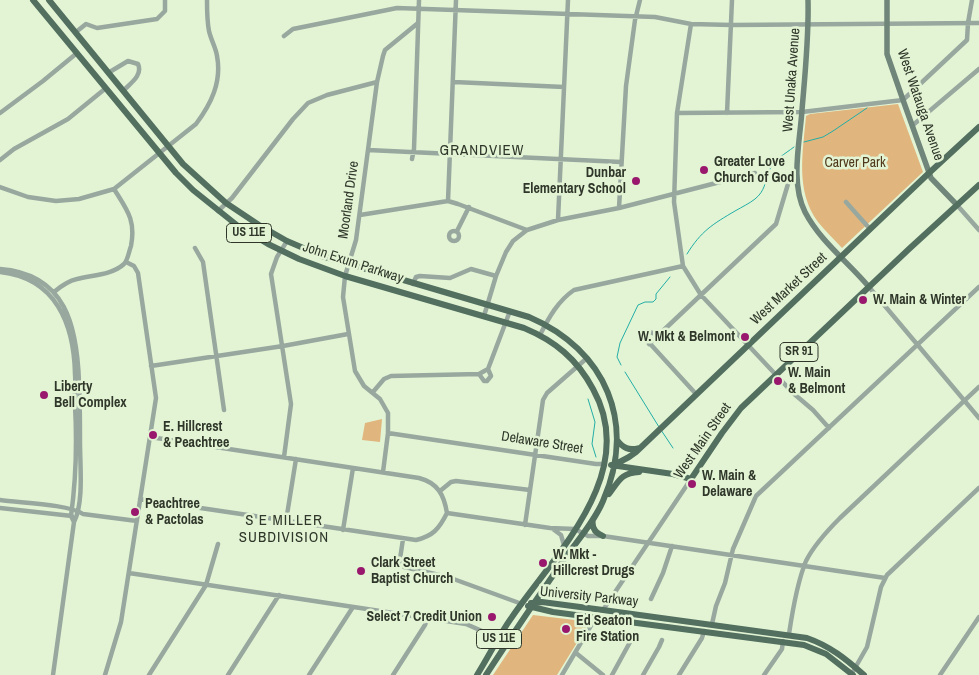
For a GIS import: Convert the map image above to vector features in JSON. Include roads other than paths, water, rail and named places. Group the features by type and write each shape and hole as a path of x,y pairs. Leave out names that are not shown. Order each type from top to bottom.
{"main road":[{"name":"John Exum Parkway","path":"33,0 159,154 193,190 218,211 255,237 299,260 346,276 506,322 540,335 556,344 578,365 601,406 607,443 605,464 589,508 575,529"},
{"name":"John Exum Parkway","path":"49,0 168,147 199,180 226,203 259,225 287,241 322,256 510,311 546,324 568,339 587,358 604,383 616,420 617,440 609,488 593,518"},
{"name":"West Unaka Avenue","path":"808,0 808,25 798,161 799,194 804,210 814,226 869,287"},
{"name":"West Watauga Avenue","path":"887,0 887,54 931,178 957,205"},
{"name":"West Market Street","path":"614,465 629,457 640,447 929,172 979,127"},
{"name":"West Main Street","path":"691,480 734,416 776,374 979,185"},
{"path":"617,440 625,448 633,449 640,447"},
{"path":"629,457 628,464 632,468"},
{"name":"Delaware Street","path":"605,464 673,474 691,480"},
{"path":"602,503 624,475 648,471"},
{"path":"593,518 594,530 597,534 603,536"},
{"name":"US 11E","path":"486,675 593,518"},
{"name":"US 11E","path":"477,675 522,604 575,529"},
{"name":"University Parkway","path":"532,605 542,602 789,634 826,645 853,673"},
{"name":"University Parkway","path":"522,604 596,617 804,645 819,650 853,673 864,675"}],"street":[{"path":"76,32 86,24 97,28 157,19 164,11 165,0"},
{"path":"0,187 28,198 56,201 79,199 114,189 196,124 205,112 217,84 219,69 210,32 207,0"},
{"path":"412,159 419,0"},
{"path":"448,201 456,0"},
{"path":"558,220 568,0"},
{"path":"619,208 626,86 640,0"},
{"path":"727,113 732,0"},
{"path":"677,113 802,112 903,100 967,40 972,0"},
{"path":"284,36 293,29 391,8 636,16 667,18 691,24 979,23"},
{"name":"Moorland Drive","path":"383,472 388,433 388,413 380,399 364,386 355,371 342,297 356,240 382,56 385,50 418,23"},
{"path":"691,24 677,113 674,202 684,266 701,295 793,393 813,410 829,428"},
{"path":"0,113 77,53"},
{"path":"108,73 128,61 138,64 140,71 138,76 123,91"},
{"path":"913,125 979,69"},
{"path":"218,211 293,119 308,104 327,95 377,82"},
{"path":"454,82 564,87"},
{"path":"0,160 14,149 76,114 106,88"},
{"path":"368,150 622,162"},
{"path":"484,316 496,276 506,252 513,241 527,230 558,220 675,195 755,173"},
{"path":"649,344 776,224 788,184"},
{"path":"54,292 76,279 106,273 126,262 133,226 114,189"},
{"path":"360,215 448,201 527,230"},
{"path":"846,202 870,229"},
{"name":"West Watauga Avenue","path":"957,205 979,230"},
{"path":"457,231 468,207"},
{"path":"284,457 291,404 271,274 287,241"},
{"path":"195,248 203,262 224,410"},
{"path":"105,675 121,622 156,398 138,274 134,266 126,262"},
{"path":"540,335 564,297 574,290 684,266"},
{"path":"0,270 23,272 38,279 54,292 70,319 78,354 80,491 74,516 53,675"},
{"path":"0,270 24,277 39,285 58,304 66,320 75,374 75,510"},
{"path":"413,284 416,277 420,276 450,278 471,270 496,276"},
{"path":"869,287 979,418"},
{"path":"712,624 732,555 756,496 979,287"},
{"path":"372,392 391,376 479,374 488,369 510,311"},
{"path":"657,335 648,331 643,336 696,394"},
{"path":"151,366 348,334"},
{"path":"525,525 546,393 587,358"},
{"path":"479,374 484,381 487,381 491,376 488,369"},
{"path":"789,634 804,566 829,529 979,387"},
{"name":"Delaware Street","path":"388,433 605,464"},
{"path":"140,499 416,540 434,534 447,513 440,491 428,481 383,472 150,437"},
{"path":"286,521 296,459"},
{"path":"343,530 353,468"},
{"name":"West Main Street","path":"603,610 691,480"},
{"path":"440,491 451,482 456,481 530,490"},
{"path":"853,673 867,647 885,578 979,488"},
{"path":"0,500 137,521"},
{"path":"0,508 74,516 83,514"},
{"path":"447,513 553,529 575,529 582,534 885,578"},
{"path":"553,529 561,535 564,545"},
{"path":"403,539 400,559 404,567 448,577 522,604"},
{"path":"149,675 206,585 218,544"},
{"path":"651,599 663,573 672,546"},
{"path":"129,573 428,617 466,624 508,642"},
{"path":"228,675 280,595"},
{"path":"309,675 353,607"},
{"path":"393,675 425,625 428,617"},
{"path":"562,675 596,617"},
{"path":"940,675 979,617"},
{"path":"679,675 702,638 704,631"},
{"path":"612,675 635,633"},
{"path":"643,675 662,640"},
{"path":"764,675 782,649 783,641"},
{"path":"576,653 604,675"}],"waterway":[{"path":"804,142 823,137 867,108"},
{"path":"687,254 697,239 708,229 758,196 763,190 773,164 794,147"},
{"path":"621,365 617,357 620,343 638,305 645,302 653,302 656,299 656,294 670,277"},
{"path":"625,372 659,427"},
{"path":"588,399 595,422 592,444 596,457"},
{"path":"661,430 673,448"}],"place":[{"name":"Greater Love Church of God","path":"704,170"},
{"name":"Dunbar Elementary School","path":"636,181"},
{"name":"W. Main & Winter","path":"863,300"},
{"name":"W. Mkt & Belmont","path":"745,337"},
{"name":"W. Main & Belmont","path":"778,381"},
{"name":"Liberty Bell Complex","path":"44,395"},
{"name":"E. Hillcrest & Peachtree","path":"153,435"},
{"name":"W. Main & Delaware","path":"692,484"},
{"name":"Peachtree & Pactolas","path":"135,512"},
{"name":"W. Mkt - Hillcrest Drugs","path":"543,563"},
{"name":"Clark Street Baptist Church","path":"361,571"},
{"name":"Select 7 Credit Union","path":"492,617"},
{"name":"Ed Seaton Fire Station","path":"566,629"}],"district":[{"name":"GRANDVIEW","path":"482,151"},
{"name":"S E MILLER SUBDIVISION","path":"284,530"}],"park label":[{"name":"Carver Park","path":"855,163"}]}
